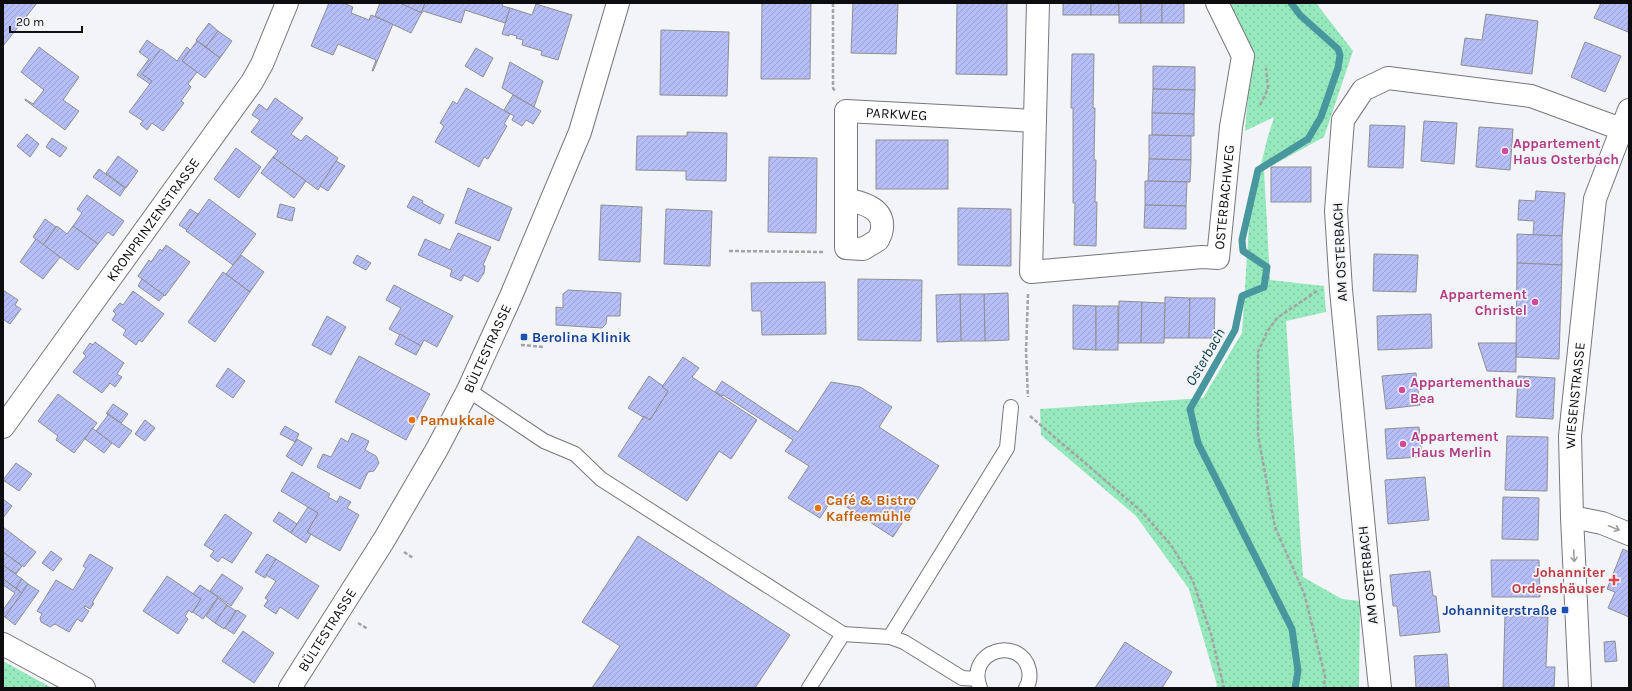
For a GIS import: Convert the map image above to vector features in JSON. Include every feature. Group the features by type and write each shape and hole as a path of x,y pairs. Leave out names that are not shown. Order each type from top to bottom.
{"street":[{"name":"KRONPRINZENSTRASSE","path":"3,427 252,82 262,64 287,3"},
{"name":"BÜLTESTRASSE","path":"290,688 384,540 437,449 468,390 511,296 580,132 618,3"},
{"path":"1032,272 1038,3"},
{"name":"OSTERBACHWEG","path":"1032,272 1202,257 1218,258 1231,127 1242,56 1217,3"},
{"name":"AM OSTERBACH","path":"1380,688 1341,290 1336,211 1342,120 1363,90 1388,78 1531,96 1625,119"},
{"name":"PARKWEG","path":"846,248 846,111 1035,121"},
{"name":"WIESENSTRASSE","path":"1580,688 1572,517 1570,436 1595,199 1625,119"},
{"path":"846,199 874,209 881,217 882,228 878,240 863,249 846,248"},
{"path":"1572,517 1602,523 1629,534"},
{"path":"3,644 84,688"}],"lane":[{"path":"468,390 544,441 575,454 601,479 843,634 890,637 904,642 962,678 979,684 978,671 985,657 992,652 1009,650 1024,660 1028,667 1030,676 1026,688"},
{"path":"890,637 1007,448 1012,407"},
{"path":"809,688 843,634"}],"path":[{"path":"833,3 833,88 846,111"},
{"path":"729,250 825,252 846,248"},
{"path":"1029,402 1026,352 1028,299 1032,272"},
{"path":"1324,688 1325,676 1304,593 1275,527 1258,435 1258,352 1267,332 1277,318 1320,290 1341,290"},
{"path":"521,345 544,347"},
{"path":"1029,410 1030,417 1141,511 1171,545 1193,581 1211,634 1224,688"}],"green space":[{"path":"1225,3 1316,3 1353,51 1324,137 1264,170 1270,280 1324,286 1326,312 1286,321 1303,577 1342,599 1360,601 1359,688 1216,688 1217,685 1189,589 1136,516 1041,435 1040,409 1203,398 1242,333 1250,210 1274,117 1245,131 1251,59"},
{"path":"3,661 52,688 3,688"}],"building":[{"path":"3,3 37,3 3,46"},
{"path":"329,3 343,3 353,7 351,13 369,20 371,15 393,24 373,71 376,60 338,44 333,55 311,46"},
{"path":"380,3 400,3 422,12 411,33 375,16"},
{"path":"400,3 425,3 422,13"},
{"path":"425,3 503,3 502,6 510,8 505,23 465,10 461,23 422,11"},
{"path":"762,3 811,3 810,79 761,79"},
{"path":"853,3 898,3 896,54 851,53"},
{"path":"957,3 1007,3 1007,75 956,74"},
{"path":"1063,3 1091,3 1091,15 1063,15"},
{"path":"1091,3 1119,3 1119,15 1091,15"},
{"path":"1119,3 1141,3 1141,23 1119,23"},
{"path":"1141,3 1162,3 1162,23 1141,23"},
{"path":"1162,3 1184,3 1184,23 1162,23"},
{"path":"1601,3 1629,3 1628,32 1594,18"},
{"path":"536,4 572,15 558,60 541,55 542,51 522,45 523,40 516,38 517,36 502,34 510,8 532,15"},
{"path":"1486,14 1538,21 1532,74 1461,65 1465,38 1482,40"},
{"path":"209,23 218,31 206,47 196,40"},
{"path":"661,30 729,32 727,96 660,95"},
{"path":"218,31 232,41 220,58 206,47"},
{"path":"147,40 161,50 142,74 152,81 150,84 137,75 149,59 139,52"},
{"path":"197,41 220,58 205,78 182,61"},
{"path":"1585,42 1621,56 1605,92 1571,77"},
{"path":"39,47 79,77 63,100 79,111 65,130 25,100 33,104 44,90 21,72"},
{"path":"187,47 190,50 182,61 197,72 188,84 191,87 181,101 184,103 163,131 152,123 147,130 140,124 143,121 129,112 152,81 142,74 161,49 177,61"},
{"path":"476,48 493,58 483,77 465,66"},
{"path":"1072,54 1094,54 1093,108 1095,108 1094,160 1096,160 1095,202 1097,202 1096,246 1074,245 1075,203 1073,203 1073,108 1071,108"},
{"path":"510,62 543,81 534,107 502,88"},
{"path":"1153,66 1195,67 1195,90 1153,89"},
{"path":"466,88 510,114 504,124 507,126 488,159 484,157 479,167 435,142 444,126 440,123 453,101 457,104"},
{"path":"1153,89 1195,90 1194,114 1152,113"},
{"path":"513,95 541,111 533,124 526,120 522,126 512,120 514,116 504,110"},
{"path":"275,98 303,118 291,134 301,141 306,135 338,158 318,190 273,157 278,151 251,132 260,120 252,115 259,104 267,110"},
{"path":"1152,113 1194,114 1194,136 1152,135"},
{"path":"1424,121 1457,123 1454,164 1421,161"},
{"path":"1370,125 1405,126 1403,168 1368,167"},
{"path":"1479,127 1513,129 1510,170 1476,167"},
{"path":"687,132 727,133 726,181 686,180 686,171 636,170 637,136 687,136"},
{"path":"27,134 39,144 30,157 17,146"},
{"path":"1149,135 1191,136 1191,160 1149,159"},
{"path":"52,138 67,148 60,157 46,147"},
{"path":"876,140 948,140 948,189 876,189"},
{"path":"236,148 261,167 239,198 214,179"},
{"path":"118,156 138,171 126,188 106,173"},
{"path":"273,157 306,181 294,198 261,173"},
{"path":"769,157 817,158 816,233 768,232"},
{"path":"1149,159 1191,160 1190,182 1148,181"},
{"path":"336,161 345,166 328,191 320,186"},
{"path":"1271,167 1311,167 1311,202 1271,202"},
{"path":"99,169 125,188 120,196 93,177"},
{"path":"1145,181 1187,182 1186,206 1145,205"},
{"path":"468,188 512,208 499,241 455,223"},
{"path":"1536,191 1565,193 1562,236 1533,235 1534,221 1518,220 1519,200 1535,201"},
{"path":"87,195 124,221 113,236 108,232 98,244 73,226 82,213 77,209"},
{"path":"413,196 423,201 422,203 444,215 440,224 407,207"},
{"path":"209,199 256,234 233,265 186,231"},
{"path":"280,204 295,208 292,221 277,217"},
{"path":"601,205 642,207 640,262 599,260"},
{"path":"1145,205 1186,206 1186,229 1144,228"},
{"path":"958,208 1011,209 1011,266 958,265"},
{"path":"190,209 198,214 187,230 179,225"},
{"path":"666,209 712,211 710,266 664,264"},
{"path":"45,219 56,227 43,245 33,237"},
{"path":"57,226 67,234 73,226 98,244 78,270 43,245"},
{"path":"458,233 491,247 483,265 485,266 484,273 478,282 464,275 461,281 450,276 452,270 418,255 425,239 450,250"},
{"path":"1517,234 1562,236 1562,265 1517,263"},
{"path":"36,239 60,257 43,279 20,262"},
{"path":"166,245 190,262 165,296 138,276 149,260 151,262 160,249 162,251"},
{"path":"1374,254 1418,255 1416,292 1373,291"},
{"path":"241,255 264,272 250,292 226,274"},
{"path":"357,255 371,263 366,270 353,263"},
{"path":"1517,263 1562,265 1559,359 1516,357"},
{"path":"223,272 250,292 215,342 188,322"},
{"path":"142,279 164,295 159,301 138,286"},
{"path":"858,279 922,280 921,341 858,340"},
{"path":"825,282 826,334 762,335 761,311 752,311 751,283"},
{"path":"394,285 453,316 437,347 424,340 421,346 389,329 401,308 386,300"},
{"path":"3,290 18,300 15,305 21,309 10,324 4,320 3,322"},
{"path":"568,290 621,293 620,316 607,316 606,324 602,328 556,325 556,307 563,308 563,294"},
{"path":"133,291 164,314 142,342 139,340 136,345 123,335 126,330 112,320 116,314 113,311 120,303 123,305"},
{"path":"1008,293 1009,340 985,341 984,294"},
{"path":"960,294 984,294 985,341 961,341"},
{"path":"960,294 961,341 937,342 936,295"},
{"path":"1165,297 1190,298 1189,338 1164,338"},
{"path":"1190,298 1215,298 1214,338 1189,338"},
{"path":"1119,301 1142,302 1141,343 1118,343"},
{"path":"1142,302 1165,303 1164,343 1141,343"},
{"path":"1073,305 1096,306 1096,350 1073,349"},
{"path":"1096,306 1118,306 1118,350 1096,350"},
{"path":"1431,314 1432,348 1378,350 1377,316"},
{"path":"327,316 346,327 331,355 312,345"},
{"path":"400,334 421,346 416,355 395,344"},
{"path":"95,342 124,363 117,374 122,377 115,387 110,383 102,393 73,372 86,356 83,353 90,343 93,345"},
{"path":"1478,343 1516,343 1516,372 1487,371"},
{"path":"359,356 430,394 406,440 335,402"},
{"path":"683,357 699,368 692,377 757,420 731,459 719,451 687,501 618,456 644,416 650,420 668,391 662,387"},
{"path":"228,368 245,381 233,398 216,386"},
{"path":"1416,373 1420,405 1386,409 1382,376"},
{"path":"649,376 668,391 650,420 628,408"},
{"path":"1518,376 1555,378 1553,419 1516,417"},
{"path":"722,381 798,432 831,382 860,387 892,407 879,427 939,466 893,537 833,498 820,518 788,498 809,466 785,451 793,440 723,395 722,396 715,392"},
{"path":"58,394 97,423 74,453 56,440 58,436 38,421"},
{"path":"113,404 128,414 121,423 107,413"},
{"path":"106,413 132,431 119,448 96,431 108,415"},
{"path":"145,420 155,428 145,441 135,434"},
{"path":"285,426 299,434 295,442 280,434"},
{"path":"1419,427 1422,457 1387,459 1385,429"},
{"path":"92,428 112,443 104,453 85,439"},
{"path":"352,433 369,441 365,450 376,456 379,463 374,471 368,472 360,489 317,467 323,454 331,457 341,438 348,442"},
{"path":"1507,436 1548,437 1547,491 1505,490"},
{"path":"297,439 312,448 302,466 286,456"},
{"path":"16,463 32,474 19,491 3,480"},
{"path":"292,472 330,494 328,497 337,502 340,496 351,502 347,508 359,515 340,551 307,532 318,513 281,491"},
{"path":"1425,477 1429,520 1388,524 1385,480"},
{"path":"1503,497 1539,498 1538,540 1502,539"},
{"path":"3,499 12,506 3,518"},
{"path":"308,507 318,513 307,532 311,534 306,543 291,533"},
{"path":"279,512 297,524 291,533 273,521"},
{"path":"225,514 252,533 232,563 222,557 218,562 210,556 214,551 204,545"},
{"path":"3,527 36,552 24,567 3,552"},
{"path":"638,536 790,635 755,688 592,688 620,646 582,622"},
{"path":"1623,549 1629,552 1629,617 1608,608 1615,592 1607,589"},
{"path":"51,551 62,559 53,571 42,563"},
{"path":"3,552 22,566 16,574 3,565"},
{"path":"90,554 113,568 90,609 85,606 84,608 89,611 82,622 77,619 69,632 55,624 50,627 41,622 40,618 42,614 37,611 56,580 73,590 86,568 83,566"},
{"path":"267,554 276,559 265,578 255,572"},
{"path":"276,559 319,586 298,619 280,607 276,614 264,606 268,600 265,598 276,581 266,575"},
{"path":"1491,560 1539,560 1540,597 1492,597"},
{"path":"3,565 22,579 16,588 3,579"},
{"path":"1430,571 1433,596 1436,596 1440,632 1400,636 1397,606 1393,606 1390,575"},
{"path":"222,574 243,588 231,606 210,591"},
{"path":"167,576 201,599 192,613 189,610 185,616 188,619 178,634 143,611"},
{"path":"3,579 22,593 5,617 3,616 3,610 15,593 3,585"},
{"path":"22,579 28,584 22,593 16,588"},
{"path":"28,584 39,591 15,625 5,617"},
{"path":"200,585 218,597 203,619 193,612 201,599 193,594"},
{"path":"218,598 227,605 215,623 206,616"},
{"path":"227,605 236,611 224,629 215,623"},
{"path":"237,610 246,616 234,634 225,628"},
{"path":"1505,615 1548,617 1546,667 1555,667 1554,688 1503,688"},
{"path":"243,631 274,653 254,683 222,661"},
{"path":"1615,641 1617,661 1605,662 1604,642"},
{"path":"1125,642 1172,672 1162,688 1095,688"},
{"path":"1447,654 1449,687 1416,688 1414,656"}],"waterway":[{"name":"Osterbach","path":"1291,3 1300,15 1338,49 1340,55 1338,68 1321,117 1308,139 1258,170 1242,240 1243,251 1267,267 1264,287 1242,296 1235,330 1190,409 1198,443 1292,629 1298,671 1295,688"}],"place":[{"name":"Appartement Haus Osterbach","path":"1505,151"},
{"name":"Appartement Christel","path":"1535,302"},
{"name":"Berolina Klinik","path":"524,337"},
{"name":"Appartementhaus Bea","path":"1402,390"},
{"name":"Pamukkale","path":"412,420"},
{"name":"Appartement Haus Merlin","path":"1403,444"},
{"name":"Café & Bistro Kaffeemühle","path":"818,508"},
{"name":"Johanniter Ordenshäuser","path":"1614,580"},
{"name":"Johanniterstraße","path":"1565,610"}]}
